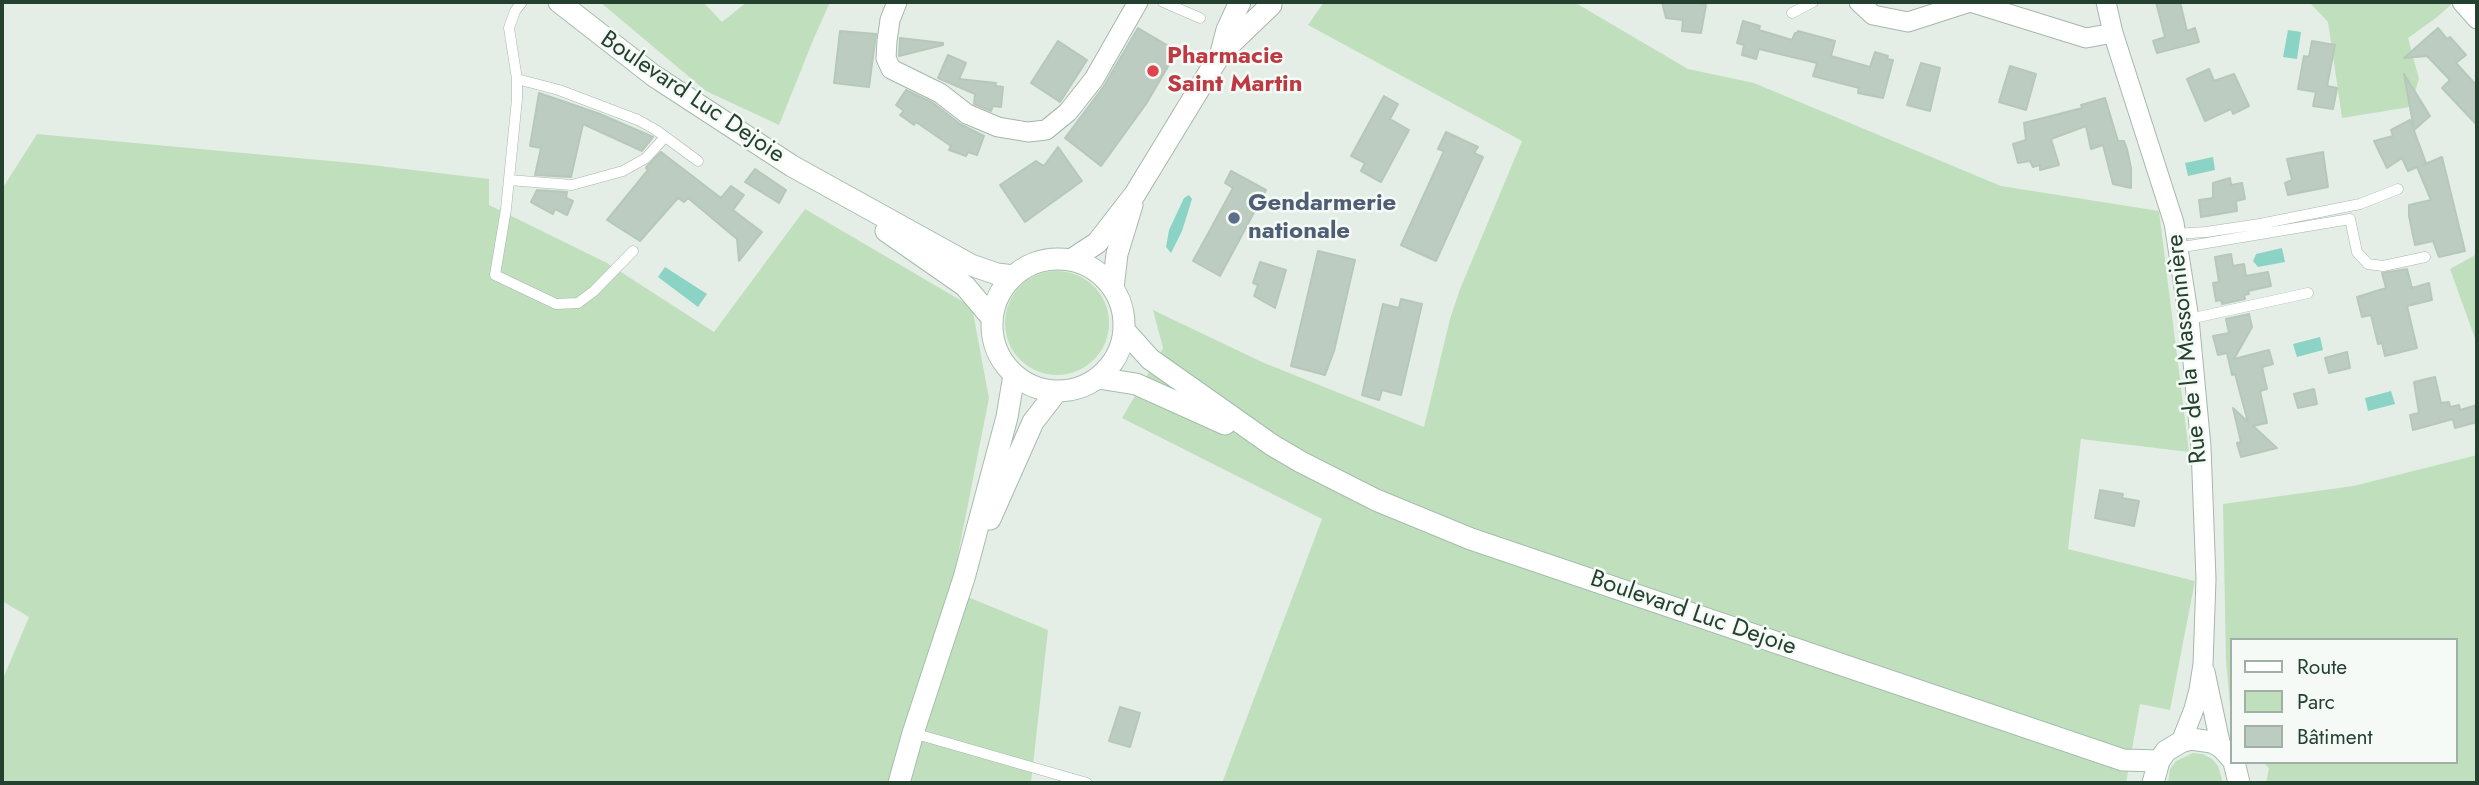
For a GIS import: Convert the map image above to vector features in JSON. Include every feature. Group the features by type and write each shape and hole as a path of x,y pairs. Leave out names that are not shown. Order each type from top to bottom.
{"main road":[{"name":"Boulevard Luc Dejoie","path":"559,2 654,76 792,166 965,286 992,318"},
{"path":"1221,53 1227,30 1240,2"},
{"path":"1071,260 1097,243 1135,194 1221,53 1273,3"},
{"name":"Boulevard Luc Dejoie","path":"792,166 971,265 997,274 1014,276"},
{"path":"1114,288 1117,254 1135,194"},
{"path":"1055,258 1071,260 1097,271 1114,288 1122,308 1124,330 1120,350 1098,377 1082,387 1043,390 1014,375 996,347 992,318 998,298 1014,276 1039,261 1055,258"},
{"name":"Boulevard Luc Dejoie","path":"1124,330 1150,359 1272,444 1376,500 1471,539 2123,760 2159,761"},
{"path":"899,783 964,578 1007,416 1014,375"},
{"name":"Boulevard Luc Dejoie","path":"1098,377 1136,384 1272,444"},
{"path":"964,578 1033,422 1057,391"},
{"path":"2150,783 2166,751 2181,742 2202,739 2235,769"},
{"name":"Boulevard Luc Dejoie","path":"2123,760 2150,783"}],"street":[{"path":"897,2 890,20 887,41 886,58 891,69 940,93 967,114 998,127 1028,132 1046,130 1068,112 1094,79 1138,2"},
{"path":"1859,2 1873,15 1908,22 1970,2 2086,38 2113,33"},
{"name":"Rue de la Massonnière","path":"2106,2 2113,33 2169,203 2189,319 2204,497 2206,579 2203,664 2194,709 2181,742"},
{"path":"2462,2 2477,19"},
{"name":"Rue de la Massonnière","path":"2203,664 2230,753"}],"lane":[{"path":"522,2 515,11 509,28 517,79 509,180 495,275 556,304 578,303 594,291 633,251"},
{"path":"1163,2 1200,18"},
{"path":"1792,13 1812,2"},
{"path":"517,79 593,102 638,120 698,161"},
{"path":"509,180 572,185 623,172 646,158 665,136"},
{"path":"2176,241 2206,232 2260,225 2360,204 2398,189"},
{"path":"2176,241 2284,232 2350,219 2357,252 2368,264 2383,267 2425,257"},
{"path":"2189,319 2308,293"},
{"path":"913,733 1087,783"}],"green space":[{"path":"600,2 703,2 722,22 747,2 830,2 779,125 706,91"},
{"path":"1324,2 1574,2 1688,69 1754,83 2001,186 2159,211 2189,452 2081,439 2068,549 2195,581 2170,710 2140,704 2126,783 1222,783 1322,519 1122,418 1163,348 1153,310 1262,362 1424,427 1450,319 1460,289 1522,141 1308,25"},
{"path":"2309,2 2454,2 2408,38 2419,79 2410,107 2342,118 2328,22"},
{"path":"37,134 363,164 489,179 489,205 607,263 714,332 805,209 972,307 989,398 951,590 1048,630 1031,783 2,783 2,681 29,617 2,601 2,189"},
{"path":"2477,254 2477,344 2450,269"},
{"path":"1057,271 1077,275 1094,286 1105,303 1109,323 1105,343 1094,360 1077,371 1057,375 1037,371 1020,360 1009,343 1005,323 1009,303 1020,286 1037,275"},
{"path":"2477,455 2477,783 2266,783 2269,768 2265,764 2458,764 2458,638 2230,638 2230,706 2226,660 2223,504 2353,486"},
{"path":"2193,753 2212,759 2218,766 2223,783 2168,783 2170,769 2176,761"}],"water":[{"path":"2288,30 2301,32 2297,59 2283,57"},
{"path":"2213,157 2215,170 2188,176 2185,163"},
{"path":"1189,195 1192,199 1182,231 1171,253 1166,247 1169,230 1184,198"},
{"path":"2282,248 2285,262 2258,267 2253,261 2256,254"},
{"path":"665,267 707,294 698,307 658,277"},
{"path":"2320,337 2323,350 2297,357 2293,344"},
{"path":"2391,391 2395,404 2368,411 2365,398"}],"building":[{"path":"1662,2 1696,2 1706,5 1701,33 1682,31 1683,20 1666,18"},
{"path":"2156,2 2180,2 2187,31 2195,28 2199,42 2157,53 2153,41 2165,37"},
{"path":"1743,21 1760,26 1759,30 1792,40 1798,31 1835,41 1831,56 1870,67 1875,52 1888,56 1887,59 1893,60 1883,98 1858,93 1859,88 1813,76 1817,63 1759,49 1756,59 1742,55 1744,45 1737,43"},
{"path":"1138,28 1177,51 1146,104 1101,166 1065,138 1104,86"},
{"path":"2438,28 2466,55 2456,63 2477,86 2477,125 2442,88 2450,80 2427,56 2404,58"},
{"path":"840,31 876,34 869,87 834,83"},
{"path":"900,38 943,43 943,45 899,56"},
{"path":"1058,41 1087,60 1060,102 1031,83"},
{"path":"2312,41 2335,45 2327,86 2337,88 2333,109 2313,106 2316,92 2298,89 2304,56 2309,57"},
{"path":"948,55 966,63 959,79 996,83 995,86 1003,87 1001,107 993,106 991,111 974,104 975,94 938,78"},
{"path":"1921,63 1940,68 1930,111 1907,105"},
{"path":"2010,66 2036,74 2026,110 1999,102"},
{"path":"2209,69 2214,81 2234,74 2249,106 2233,114 2231,109 2205,121 2187,79"},
{"path":"2404,74 2430,116 2414,130 2410,107"},
{"path":"906,90 933,103 960,124 984,136 977,155 968,152 966,156 949,150 951,146 916,122 914,125 900,115 904,111 896,105"},
{"path":"539,93 600,114 653,137 642,151 583,124 571,177 535,175 541,148 530,146"},
{"path":"1384,96 1398,104 1390,119 1409,130 1381,182 1361,171 1365,163 1351,156"},
{"path":"2105,98 2118,141 2124,141 2127,149 2131,188 2113,184 2103,145 2091,149 2086,126 2051,139 2059,165 2040,170 2040,165 2033,167 2030,161 2018,163 2013,144 2026,140 2024,123 2082,108 2081,105"},
{"path":"2410,120 2426,163 2423,165 2442,157 2465,251 2439,257 2433,241 2415,245 2409,205 2431,200 2417,167 2408,171 2402,158 2387,168 2374,141 2393,136 2391,130"},
{"path":"1446,132 1478,147 1474,153 1483,157 1436,261 1401,245 1444,151 1438,149"},
{"path":"1058,147 1082,181 1025,222 1000,185 1036,161 1044,166"},
{"path":"661,152 721,198 731,186 744,195 733,210 762,232 739,261 737,239 688,198 684,202 678,198 640,241 607,220 648,170 647,166"},
{"path":"2323,152 2328,187 2288,195 2285,183 2292,180 2287,159"},
{"path":"755,169 786,190 779,203 745,182"},
{"name":"Gendarmerie nationale","path":"1231,171 1266,190 1220,276 1193,261 1233,188 1225,183"},
{"path":"2230,178 2231,185 2242,183 2245,199 2236,201 2237,211 2201,217 2199,200 2213,198 2213,183"},
{"path":"537,190 567,192 566,198 573,201 567,215 555,209 553,214 531,202"},
{"path":"1318,251 1355,260 1334,351 1325,375 1291,366"},
{"path":"2231,254 2233,266 2244,264 2246,276 2268,272 2271,286 2248,291 2249,294 2244,295 2245,299 2222,304 2221,300 2216,301 2213,283 2219,282 2215,257"},
{"path":"1260,262 1286,270 1275,308 1254,296 1258,285 1253,283"},
{"path":"2407,269 2412,288 2429,283 2432,300 2407,306 2417,348 2385,356 2382,343 2378,344 2371,315 2362,317 2357,297 2386,288 2382,273"},
{"path":"1401,299 1422,304 1401,395 1382,390 1379,400 1362,395 1383,304 1399,308"},
{"path":"2249,314 2252,327 2234,359 2269,350 2273,364 2262,367 2267,389 2260,391 2267,423 2253,426 2277,448 2241,457 2237,443 2241,442 2233,408 2248,422 2227,353 2218,355 2213,336 2229,333 2226,319"},
{"path":"2347,352 2350,368 2329,373 2325,358"},
{"path":"2435,377 2441,403 2449,402 2450,407 2459,405 2460,410 2477,405 2477,422 2455,428 2453,419 2413,430 2410,415 2419,413 2414,382"},
{"path":"2314,389 2317,404 2298,408 2294,394"},
{"path":"2100,490 2123,494 2122,498 2139,501 2134,526 2095,518"},
{"path":"1120,707 1140,713 1130,747 1109,741"}],"place":[{"name":"Pharmacie Saint Martin","path":"1153,71"},
{"name":"Gendarmerie nationale","path":"1234,218"}]}
